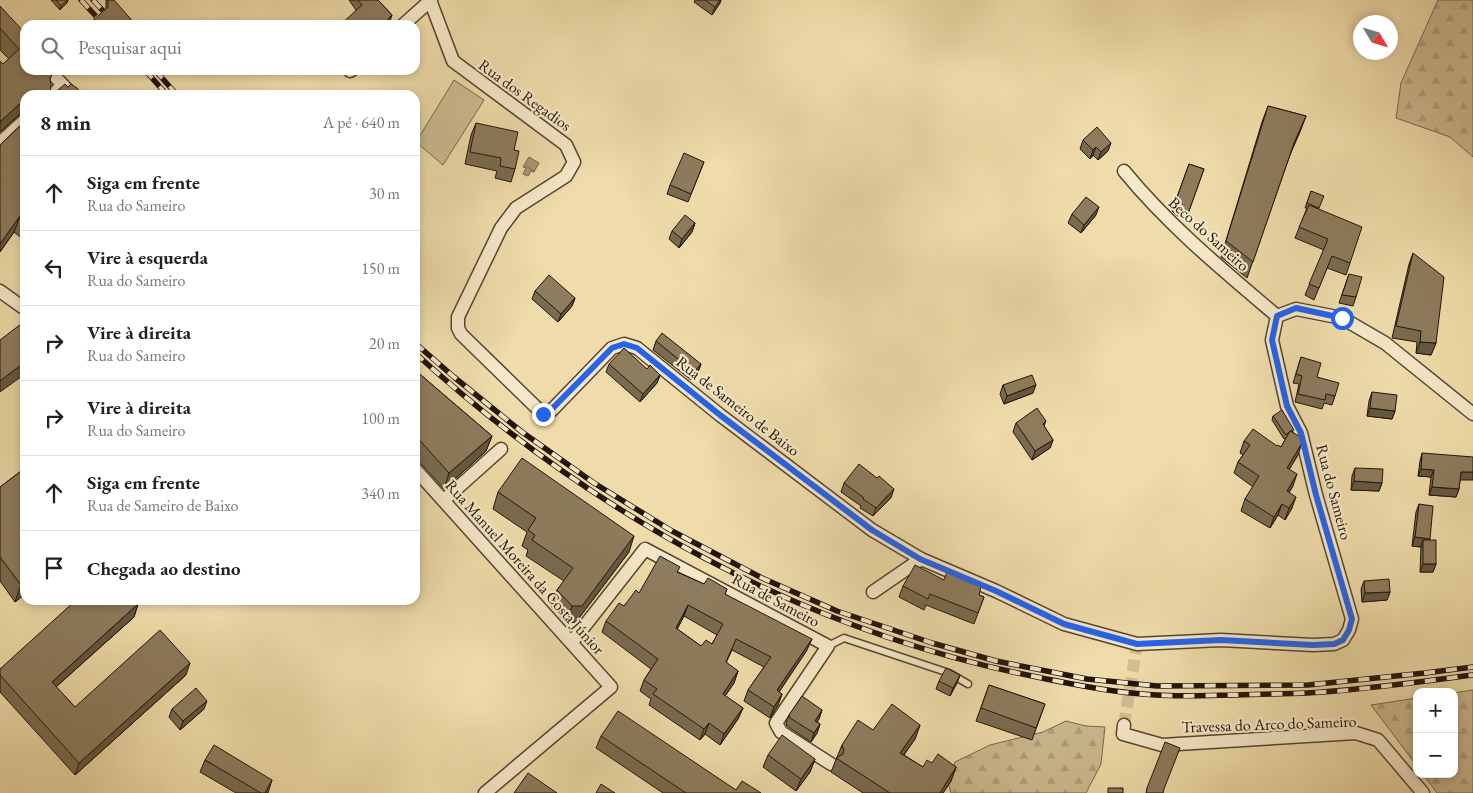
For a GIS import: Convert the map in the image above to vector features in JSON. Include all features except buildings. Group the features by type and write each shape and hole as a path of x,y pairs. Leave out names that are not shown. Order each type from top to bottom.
{"street":[{"name":"Rua dos Regadios","path":"408,20 430,0 452,61 566,145 574,162 566,176 516,208 501,228 458,317 458,328 461,334 543,414"},
{"path":"54,75 68,90"},
{"path":"58,90 63,85"},
{"path":"0,143 20,125"},
{"name":"Beco do Sameiro","path":"1124,171 1145,196 1192,242 1277,316"},
{"path":"0,291 20,305"},
{"path":"1277,316 1296,308 1342,318 1385,343 1473,414"},
{"name":"Rua do Sameiro","path":"1136,647 1221,640 1313,645 1334,644 1343,640 1349,630 1352,619 1316,495 1301,433 1287,406 1280,376 1272,340 1277,316"},
{"name":"Rua de Sameiro de Baixo","path":"543,414 550,411 612,348 624,344 637,348 720,415 872,530 920,559 996,591 1064,624 1136,647"},
{"path":"444,500 501,449"},
{"name":"Rua Manuel Moreira da Costa Júnior","path":"420,474 611,687 485,793"},
{"name":"Rua de Sameiro","path":"572,642 645,548 828,646 776,722 781,732 831,764"},
{"path":"873,592 920,559"},
{"name":"Travessa do Arco do Sameiro","path":"1124,729 1162,745 1356,733 1378,740 1423,793"}],"lane":[{"path":"828,646 844,638 949,673 968,684"}],"green space":[{"path":"1438,0 1473,0 1473,157 1450,137 1396,118 1401,83"},
{"path":"454,80 484,100 443,165 420,145 420,135"},
{"path":"1473,690 1473,793 1437,793 1426,778 1458,778 1458,692"},
{"path":"1413,699 1413,761 1371,705"},
{"path":"1066,721 1086,726 1105,727 1101,764 1086,793 951,793 948,782 955,762 990,745 1043,732"}],"water":[{"path":"529,157 539,163 534,172 531,171 528,176 523,174 526,168 523,167"}],"tunnel":[{"path":"1124,725 1136,650"}],"railway":[{"path":"81,0 99,20"},
{"path":"93,0 111,20"},
{"path":"149,75 163,90"},
{"path":"159,75 173,90"},
{"path":"420,347 522,432 594,483 672,531 762,578 837,611 932,643 996,661 1087,679 1157,686 1308,685 1473,667"},
{"path":"420,357 483,411 553,465 627,514 704,558 783,596 865,629 950,656 1081,686 1166,696 1328,692 1473,675"}],"route":[{"path":"543,414 550,411 612,348 624,344 637,348 720,415 872,530 894,544 920,559 996,591 1064,624 1137,644 1221,640 1313,645 1334,644 1343,640 1349,630 1352,619 1316,495 1301,433 1287,406 1272,340 1277,316 1296,308 1342,318"}]}
